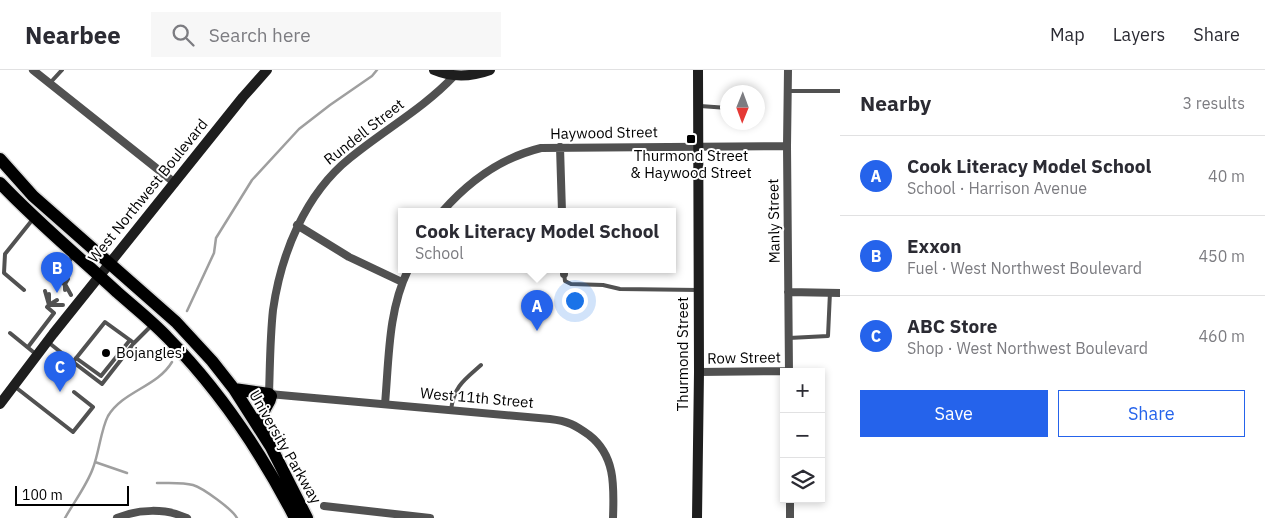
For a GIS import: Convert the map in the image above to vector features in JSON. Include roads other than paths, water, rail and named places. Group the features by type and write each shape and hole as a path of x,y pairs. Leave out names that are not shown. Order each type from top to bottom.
{"main road":[{"name":"West Northwest Boulevard","path":"0,404 99,276 243,97 267,70"},
{"path":"434,70 454,76 470,76 490,70"},
{"name":"Thurmond Street","path":"697,518 699,372 698,70"},
{"name":"University Parkway","path":"0,159 33,196 176,322 207,356 234,389 271,447 307,518"},
{"name":"University Parkway","path":"0,183 34,217 154,324 182,353 224,402 257,450 295,518"},
{"path":"234,389 269,394 271,398 263,412 262,421 271,447"}],"street":[{"path":"32,70 175,183"},
{"name":"Manly Street","path":"788,70 789,368"},
{"name":"Rundell Street","path":"269,394 273,310 284,264 297,225 318,192 338,168 438,93 454,76"},
{"name":"Haywood Street","path":"446,208 468,186 492,167 509,158 541,148 787,146"},
{"path":"560,147 562,208"},
{"path":"297,225 349,257 402,282"},
{"path":"385,404 394,308 406,273"},
{"path":"788,292 840,292"},
{"name":"Row Street","path":"699,372 780,371"},
{"name":"West 11th Street","path":"269,394 571,422 601,446 610,464 614,496 613,518"},
{"path":"790,503 790,518"},
{"path":"324,506 375,515 430,518"},
{"path":"117,518 128,514 156,511 170,512 187,518"}],"lane":[{"path":"49,83 62,70"},
{"path":"788,91 840,91"},
{"path":"698,106 720,107"},
{"path":"24,290 4,273 5,254 34,217"},
{"path":"65,290 65,284 68,279 64,268 75,254"},
{"path":"564,273 565,281 571,284 603,285 620,289 699,290"},
{"path":"53,280 65,284 71,295"},
{"path":"57,284 65,284"},
{"path":"45,291 49,304"},
{"path":"789,338 828,336 830,292"},
{"path":"50,294 47,307 63,322"},
{"path":"49,304 58,300"},
{"path":"49,304 63,305"},
{"path":"28,348 54,313"},
{"path":"75,360 105,322 132,342"},
{"path":"75,360 101,376 132,342 154,324"},
{"path":"44,326 50,338 102,384 132,342"},
{"path":"10,333 37,355"},
{"path":"451,410 456,388 481,365"},
{"path":"14,386 73,432 93,407 74,392"}],"waterway":[{"path":"187,311 214,253 216,238 252,180 299,129 372,76 377,70"},
{"path":"65,518 90,474 108,416 122,401 158,377 172,362"},
{"path":"95,462 127,473"},
{"path":"157,483 185,483 198,487 224,504 237,518"}],"place":[{"name":"Thurmond Street & Haywood Street","path":"691,139"},
{"name":"Exxon","path":"57,293"},
{"name":"Cook Literacy Model School","path":"537,331"},
{"name":"Bojangles'","path":"106,353"},
{"name":"ABC Store","path":"60,392"}]}
